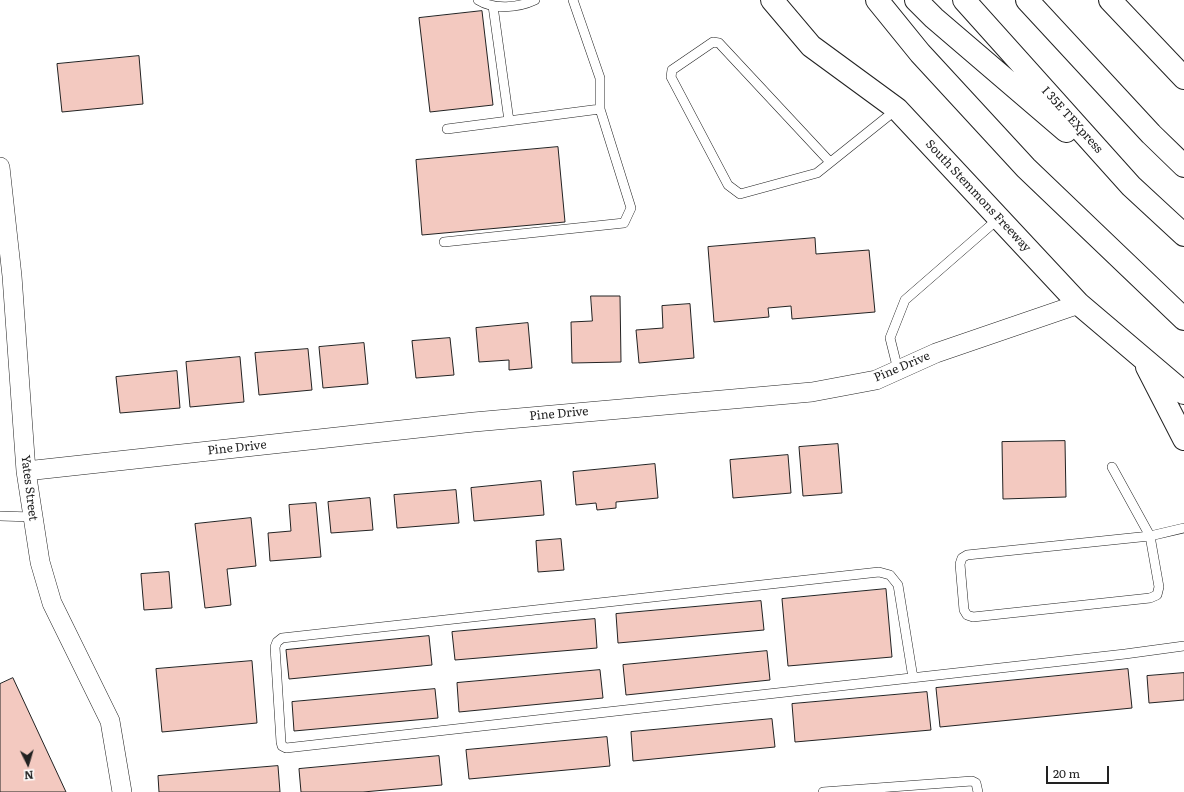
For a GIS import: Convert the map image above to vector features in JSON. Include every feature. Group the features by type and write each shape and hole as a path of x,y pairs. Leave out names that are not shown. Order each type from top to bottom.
{"main road":[{"name":"South Stemmons Freeway","path":"772,0 812,46 897,109 998,219 1079,304 1184,393"},
{"path":"877,0 920,53 1026,168 1184,319"},
{"path":"916,0 934,18 1131,186"},
{"name":"I 35E TEXpress","path":"964,0 1131,186 1184,235"},
{"path":"1028,0 1151,134 1184,166"},
{"path":"1110,0 1183,78"},
{"path":"1141,355 1184,439"}],"street":[{"name":"Yates Street","path":"0,167 12,276 26,471 40,562 52,603 110,721 122,792"},
{"name":"Pine Drive","path":"26,471 474,422 812,392 876,380 936,353 1079,304"}],"lane":[{"path":"478,0 484,4 503,8 535,0"},
{"path":"444,242 624,223 630,208 600,109 600,78 573,0"},
{"path":"493,6 509,121"},
{"path":"830,162 719,43 713,42 672,70 672,77 728,185 740,194 817,173 897,109"},
{"path":"447,129 600,109"},
{"path":"898,370 890,338 905,300 998,219"},
{"path":"1112,467 1150,536 1160,586 1157,595 1150,598 973,617 968,615 964,610 960,564 962,558 967,555 1150,536 1184,528"},
{"path":"0,516 33,517"},
{"path":"913,678 898,585 890,575 879,572 282,638 277,642 275,647 281,742 282,746 286,748 913,678 1184,646"},
{"path":"823,792 972,781 976,783 978,792"}],"building":[{"path":"482,11 493,105 430,112 419,18"},
{"path":"139,56 143,104 62,112 57,64"},
{"path":"558,147 565,222 422,235 416,160"},
{"path":"815,238 816,254 869,250 875,312 792,319 791,306 768,308 769,317 714,322 708,247"},
{"path":"591,296 620,296 621,362 572,363 571,322 592,321"},
{"path":"690,304 694,358 639,363 636,330 663,328 662,306"},
{"path":"528,323 532,368 509,370 509,360 479,362 476,328"},
{"path":"450,338 454,375 416,378 412,341"},
{"path":"364,343 368,384 323,388 319,347"},
{"path":"308,349 312,390 259,395 255,353"},
{"path":"240,357 244,402 190,407 186,362"},
{"path":"177,371 180,408 120,413 116,377"},
{"path":"1065,441 1066,497 1003,499 1002,442"},
{"path":"838,444 842,493 803,496 799,447"},
{"path":"788,455 791,493 733,498 730,460"},
{"path":"655,464 658,498 616,502 616,508 597,510 596,503 576,505 573,472"},
{"path":"541,481 544,515 474,521 471,488"},
{"path":"456,490 459,523 397,528 394,495"},
{"path":"370,498 373,530 331,533 328,502"},
{"path":"316,503 321,557 270,561 268,533 291,531 289,505"},
{"path":"251,518 256,566 227,569 231,605 205,608 195,524"},
{"path":"561,539 564,570 538,572 536,541"},
{"path":"169,572 172,608 144,610 141,574"},
{"path":"886,589 892,657 788,666 782,599"},
{"path":"761,601 764,630 618,643 616,614"},
{"path":"595,619 597,648 455,660 452,632"},
{"path":"429,636 432,665 289,679 286,650"},
{"path":"767,651 770,680 626,695 623,665"},
{"path":"252,661 257,723 162,732 156,669"},
{"path":"1128,669 1132,708 940,727 936,688"},
{"path":"600,670 603,698 459,712 457,683"},
{"path":"1184,673 1184,700 1149,703 1147,676"},
{"path":"13,678 66,792 0,792 0,684"},
{"path":"435,689 438,718 294,731 292,702"},
{"path":"927,692 931,730 795,742 792,704"},
{"path":"772,719 775,747 633,761 631,732"},
{"path":"607,737 610,766 469,779 466,750"},
{"path":"439,756 442,785 363,792 301,792 299,769"},
{"path":"278,766 280,792 159,792 158,776"}]}
